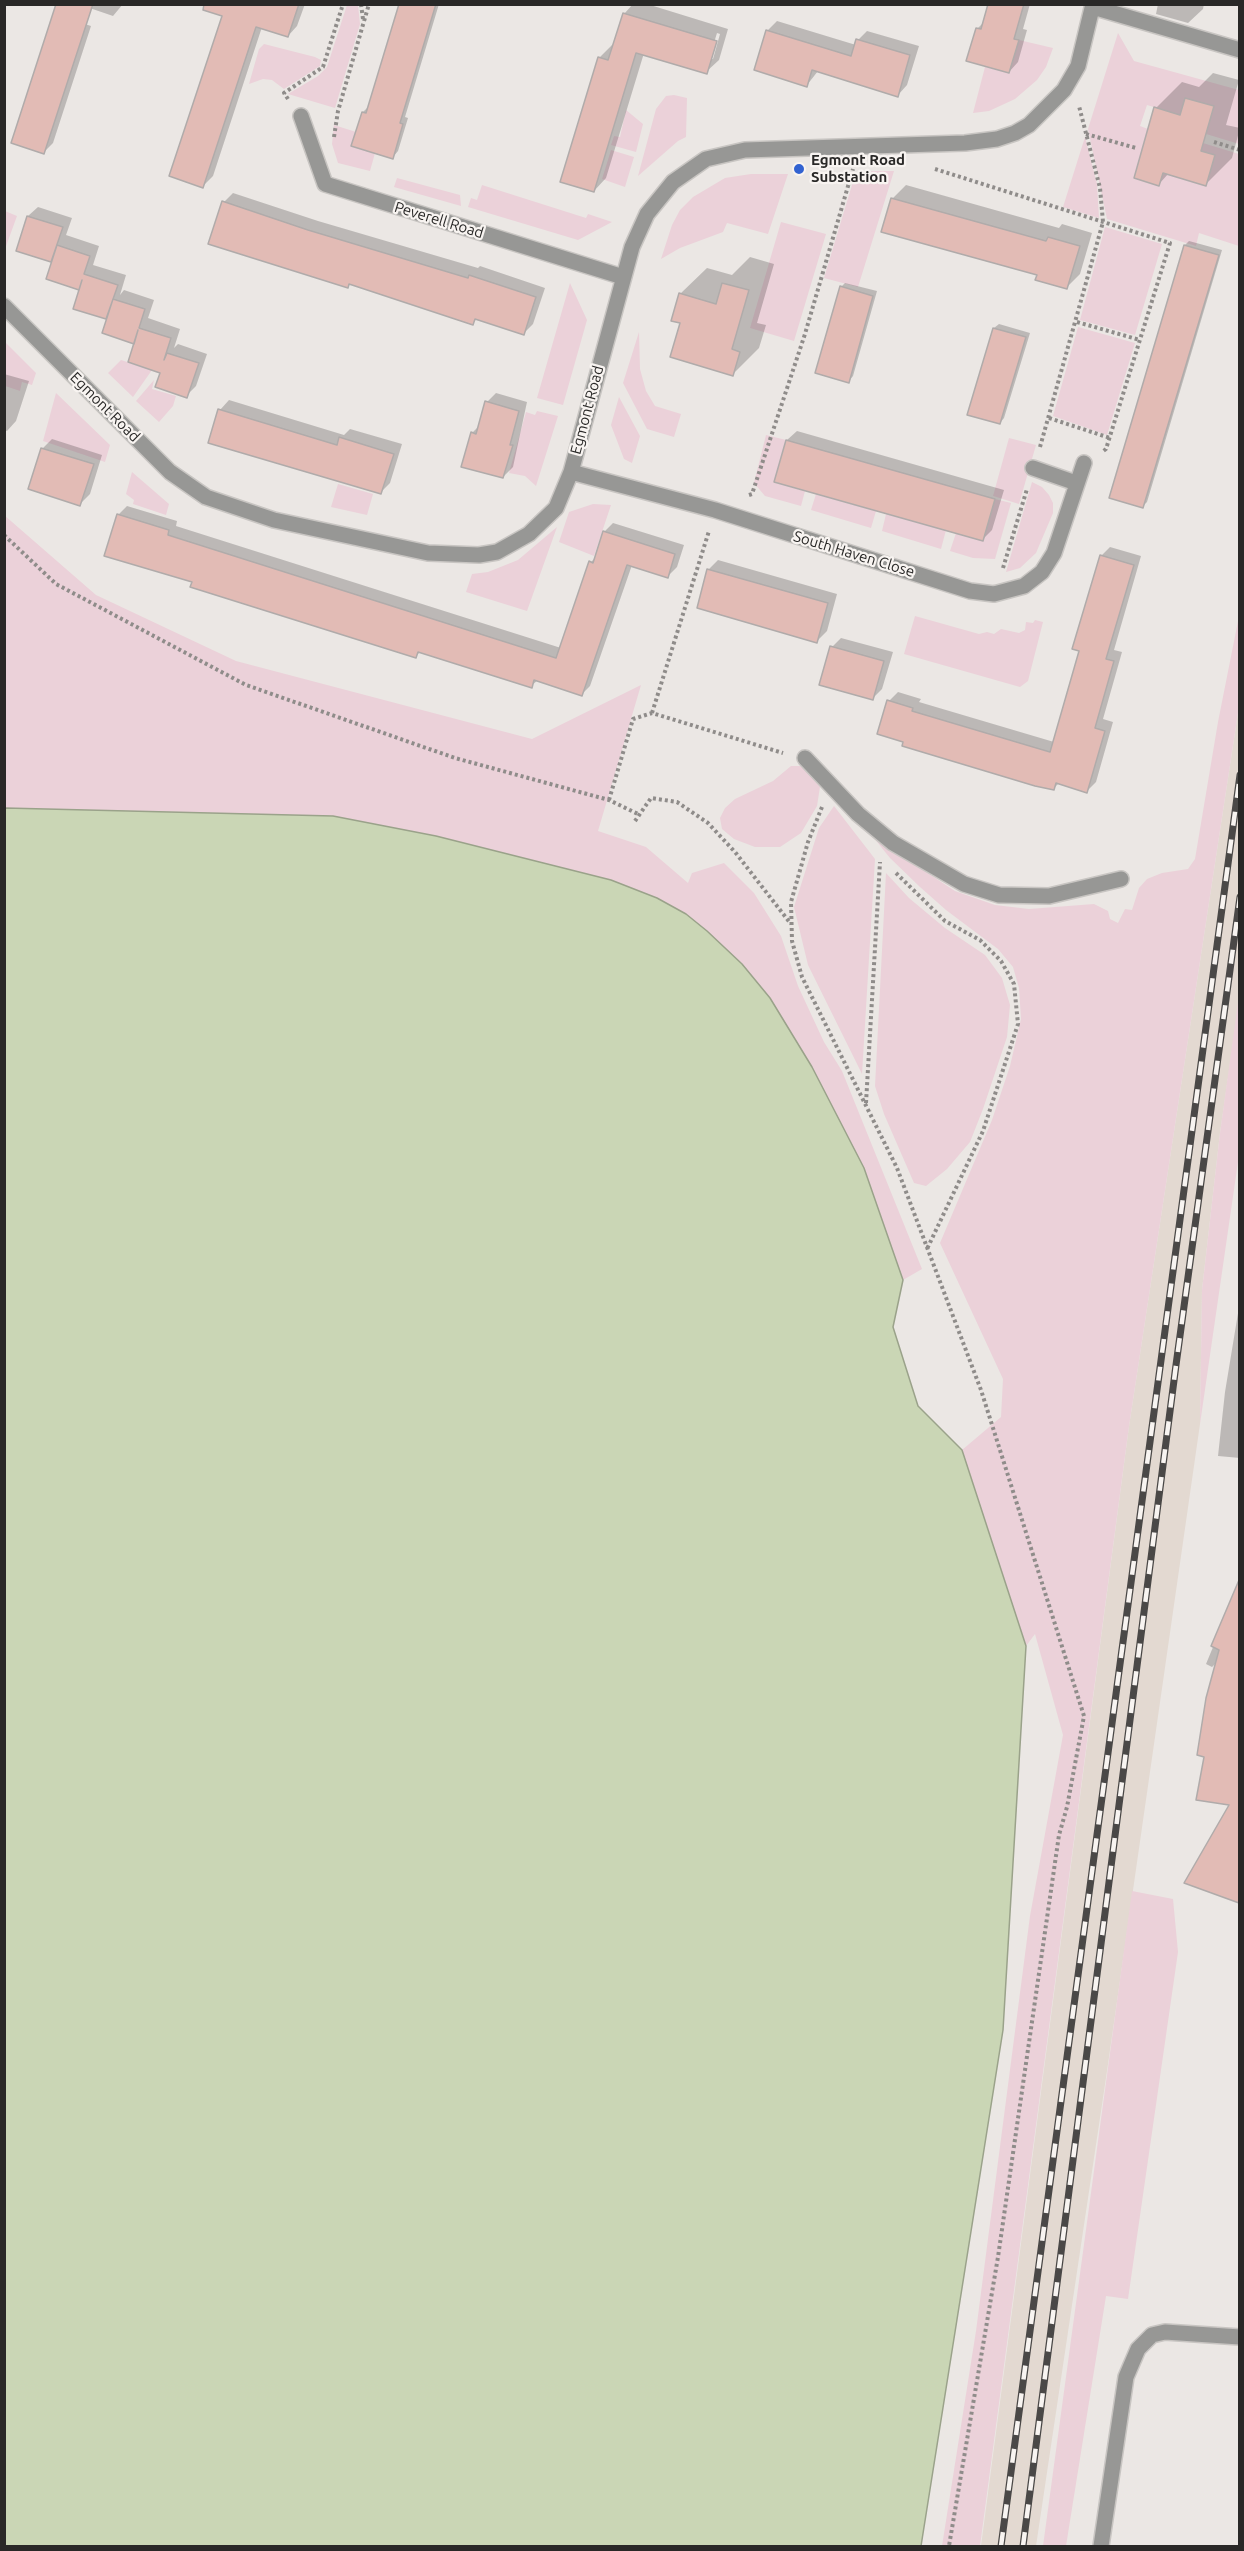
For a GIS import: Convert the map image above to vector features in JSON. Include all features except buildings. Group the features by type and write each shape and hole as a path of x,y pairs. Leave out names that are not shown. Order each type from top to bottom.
{"street":[{"path":"1093,6 1239,50"},
{"name":"Egmont Road","path":"4,306 184,483 206,496 274,520 428,553 479,555 497,552 516,543 545,521 556,508 571,472 623,277 639,228 658,197 681,175 706,159 745,150 965,143 997,139 1029,125 1064,90 1078,66 1093,6"},
{"name":"Peverell Road","path":"301,116 326,184 623,277"},
{"name":"South Haven Close","path":"571,472 716,510 970,591 994,594 1024,586 1042,572 1058,543 1084,463"},
{"path":"1033,468 1076,483"},
{"path":"805,758 858,814 893,843 964,884 999,895 1049,896 1121,879"},
{"path":"1101,2547 1126,2377 1138,2349 1152,2335 1165,2332 1239,2337"}],"path":[{"path":"301,116 284,93 323,67 344,4"},
{"path":"361,4 363,22"},
{"path":"333,142 338,111 369,4"},
{"path":"994,594 1049,418 1103,222 1100,188 1072,76"},
{"path":"1086,134 1136,148"},
{"path":"1214,141 1239,150"},
{"path":"652,713 716,510 752,494 805,334 860,145"},
{"path":"925,166 1170,243 1106,449 1084,463"},
{"path":"1077,322 1140,340"},
{"path":"1049,418 1110,438"},
{"path":"4,535 56,584 246,686 454,758 609,800 640,815"},
{"path":"609,800 633,719 652,713 755,746 805,758"},
{"path":"635,821 651,798 677,802 708,823 735,852 791,924"},
{"path":"824,800 791,902 792,941 802,977 897,1168 926,1250 981,1390 1084,1716 1067,1807 1059,1835 998,2257 949,2547"},
{"path":"866,1104 880,856 887,864"},
{"path":"893,871 945,921 980,940 1001,962 1014,984 1018,1024 983,1131 926,1250"}],"shaded area":[{"path":"347,5 358,5 360,24 335,108 288,94 318,76 327,67"},
{"path":"1118,33 1134,61 1239,90 1239,144 1206,134 1180,115 1147,105 1140,126 1148,129 1134,178 1159,185 1163,173 1206,186 1200,151 1203,143 1239,154 1239,246 1199,233 1196,246 1107,219 1088,129"},
{"path":"1019,40 1053,48 1046,67 1037,80 1015,99 989,111 973,113 985,67 1009,73"},
{"path":"264,44 315,57 321,60 320,66 284,89 272,80 263,79 249,84 259,49"},
{"path":"666,96 687,98 686,137 678,141 638,176 656,109"},
{"path":"626,110 643,124 636,152 611,145 614,136 620,137"},
{"path":"334,125 356,132 375,153 370,171 338,163 332,144"},
{"path":"1085,137 1097,184 1099,218 1063,207"},
{"path":"611,150 634,157 625,187 602,179"},
{"path":"873,171 894,171 858,287 824,278 855,175"},
{"path":"751,174 788,174 768,234 727,223 723,232 680,248 661,259 672,225 680,210 693,197 725,178"},
{"path":"397,178 460,195 461,206 394,187"},
{"path":"482,185 586,218 588,214 612,222 578,240 468,207 471,198 477,200"},
{"path":"5,211 17,216 5,249"},
{"path":"781,222 826,234 794,341 750,328"},
{"path":"1105,227 1162,244 1135,335 1080,320"},
{"path":"570,283 587,320 563,405 537,398"},
{"path":"1078,327 1135,343 1107,435 1053,416"},
{"path":"639,332 640,369 646,391 655,406 681,414 674,437 647,429 623,383"},
{"path":"5,342 36,373 32,385 22,382 20,391 5,386"},
{"path":"121,360 152,370 133,397 108,373"},
{"path":"154,380 152,389 176,396 173,406 159,422 136,401"},
{"path":"56,393 110,445 105,462 43,441"},
{"path":"619,397 640,436 632,463 624,459 611,425"},
{"path":"537,411 558,416 536,486 525,476 509,473 526,412 535,415"},
{"path":"766,435 786,440 774,482 805,491 801,506 765,496 754,483"},
{"path":"1009,438 1036,445 1019,504 993,496"},
{"path":"132,472 169,504 166,515 133,504 134,500 126,494"},
{"path":"1032,482 1042,487 1049,495 1053,503 1053,513 1036,553 1020,568 1006,572"},
{"path":"338,484 373,494 367,515 331,507"},
{"path":"816,494 876,511 871,528 811,510"},
{"path":"995,499 1011,503 995,559 973,558 950,551 956,533 983,541"},
{"path":"593,504 611,505 594,556 559,542 569,512"},
{"path":"886,514 946,530 941,549 882,531"},
{"path":"4,515 96,595 236,661 532,739 641,685 598,831 646,847 688,883 692,873 724,863 754,893 781,936 798,986 824,1042 842,1071 922,1269 903,1280 893,1327 918,1406 962,1450 1001,1417 1003,1379 940,1243 992,1120 1010,1066 1021,1019 1019,988 1013,967 998,949 946,910 920,887 890,858 873,837 955,891 995,905 1029,909 1094,904 1108,911 1110,919 1118,923 1125,909 1132,910 1139,888 1147,879 1162,873 1188,869 1195,859 1239,616 1239,706 1129,1426 980,2546 942,2546 976,2331 1030,1916 1063,1735 1035,1634 1026,1646 1003,2030 921,2546 5,2008"},
{"path":"557,527 527,611 466,592 472,574 488,572 518,560"},
{"path":"915,616 979,634 987,632 994,634 1001,629 1019,633 1025,630 1026,622 1033,623 1035,620 1043,622 1028,681 1020,687 904,654"},
{"path":"1239,706 1240,995 1220,1133 1202,1290 1200,1424 1036,2546 981,2546 1129,1426"},
{"path":"791,766 800,766 809,771 820,787 817,806 801,833 780,847 755,847 734,839 722,829 720,818 725,808 735,799 773,781"},
{"path":"834,806 875,859 862,1074 808,965 794,907 819,828"},
{"path":"5,808 333,816 436,836 611,880 657,898 686,914 707,931 742,964 770,998 812,1067 864,1168 903,1280 893,1327 918,1406 962,1450 1026,1646 1003,2030 921,2546 5,2546"},
{"path":"886,873 909,898 945,928 985,955 1002,978 1010,1005 1007,1037 970,1142 947,1169 926,1186 914,1183 884,1114 875,1086"},
{"path":"1239,995 1239,1155 1200,1424 1202,1290"},
{"path":"1132,1891 1173,1899 1178,1952 1128,2299 1106,2296 1066,2546 1043,2546"}],"railway":[{"path":"1001,2546 1240,775"},
{"path":"1023,2546 1176,1365 1240,897"}],"place":[{"name":"Egmont Road Substation","path":"799,169"}]}
